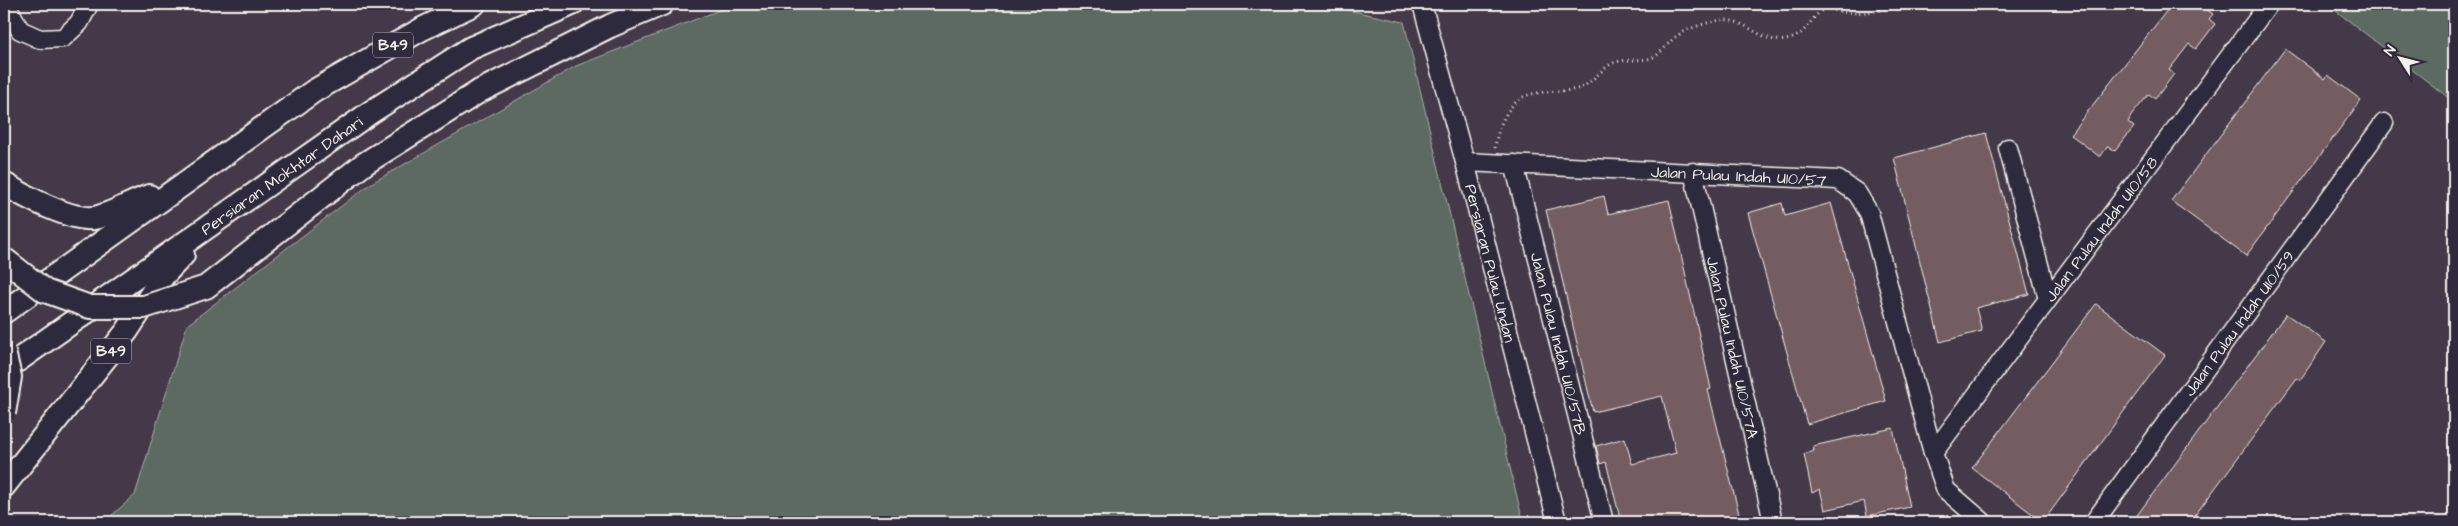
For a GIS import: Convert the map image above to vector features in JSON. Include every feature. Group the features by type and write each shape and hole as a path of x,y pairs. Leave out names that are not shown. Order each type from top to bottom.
{"main road":[{"name":"B49","path":"4,312 314,91 422,29 474,4"},
{"name":"Persiaran Mokhtar Dahari","path":"4,370 220,216 371,112 471,48 572,4"},
{"path":"4,259 45,291 90,307 144,307 206,287 364,164 480,91 610,26 662,4"},
{"path":"4,184 22,195 62,212 94,218 184,182"},
{"name":"B49","path":"4,486 127,331 163,276 220,216"},
{"path":"4,352 10,377 4,413"}],"street":[{"path":"6,4 20,30 40,39 62,38 79,23 89,4"},
{"name":"Persiaran Pulau Undan","path":"1422,4 1465,162 1557,522"},
{"name":"Jalan Pulau Indah U10/58","path":"1933,453 2269,4"},
{"name":"Jalan Pulau Indah U10/59","path":"2094,522 2384,123"},
{"path":"2008,148 2048,299"},
{"name":"Jalan Pulau Indah U10/57","path":"1465,162 1838,180 1857,193 1869,213 1933,453 1946,490 1983,522"},
{"name":"Jalan Pulau Indah U10/57B","path":"1514,164 1604,522"},
{"name":"Jalan Pulau Indah U10/57A","path":"1693,172 1773,522"}],"path":[{"path":"1493,163 1496,137 1503,119 1518,100 1544,92 1580,88 1600,71 1614,63 1654,57 1677,35 1724,20 1746,24 1756,34 1776,40 1790,39 1802,33 1815,14 1826,8 1836,11 1859,12 1901,4"}],"green space":[{"path":"735,4 1320,4 1404,22 1523,522 104,522 135,495 187,325 370,184 576,66"},
{"path":"2327,4 2454,4 2454,102"}],"building":[{"path":"2172,4 2199,4 2213,14 2209,19 2215,24 2196,49 2189,44 2169,70 2174,74 2155,99 2149,94 2131,116 2128,122 2134,127 2115,151 2108,146 2100,157 2070,134"},
{"path":"2285,49 2325,79 2328,75 2361,100 2246,256 2171,201"},
{"path":"1986,133 2029,294 1976,308 1982,331 1940,342 1894,158"},
{"path":"1604,196 1608,214 1669,200 1711,389 1708,390 1741,522 1621,522 1606,462 1600,464 1596,446 1625,438 1632,464 1676,453 1662,396 1593,412 1546,210"},
{"path":"1782,203 1785,216 1831,203 1886,401 1807,424 1748,213"},
{"path":"2096,304 2165,355 2043,522 1972,468"},
{"path":"2286,314 2326,342 2300,380 2297,378 2190,522 2132,522"},
{"path":"1893,428 1910,507 1867,516 1864,501 1825,510 1820,489 1812,493 1804,454 1814,451 1813,446"}]}
